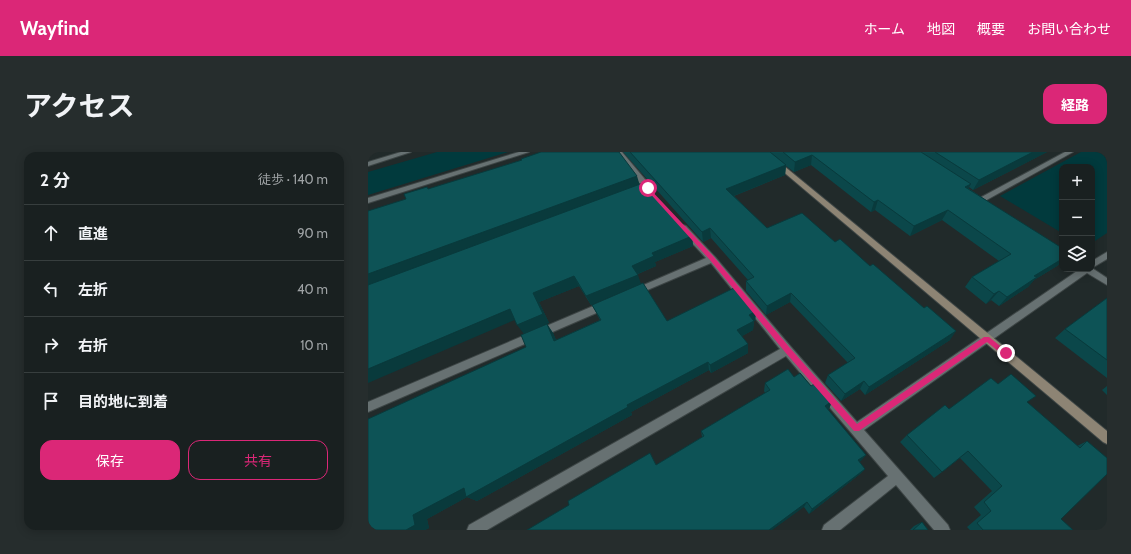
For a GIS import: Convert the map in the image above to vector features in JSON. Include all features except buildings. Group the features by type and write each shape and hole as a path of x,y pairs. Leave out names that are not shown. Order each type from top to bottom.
{"street":[{"path":"380,152 382,160"},
{"path":"368,164 408,152"},
{"path":"368,201 526,152"},
{"path":"618,152 644,189 658,200"},
{"path":"762,152 1107,438"},
{"path":"980,200 1070,152"},
{"path":"674,218 712,259 943,530"},
{"path":"1095,263 1107,255"},
{"path":"368,407 712,259"},
{"path":"856,429 1083,272"},
{"path":"1092,272 1107,282"},
{"path":"474,530 788,350"},
{"path":"829,530 897,477"}],"shaded area":[{"path":"437,152 508,152 368,195 368,172"},
{"path":"1081,152 1107,152 1107,233 1095,241 1095,164 1059,164 1059,231 1000,196"}],"route":[{"path":"648,188 712,259 856,429 987,339 1006,353"}]}
